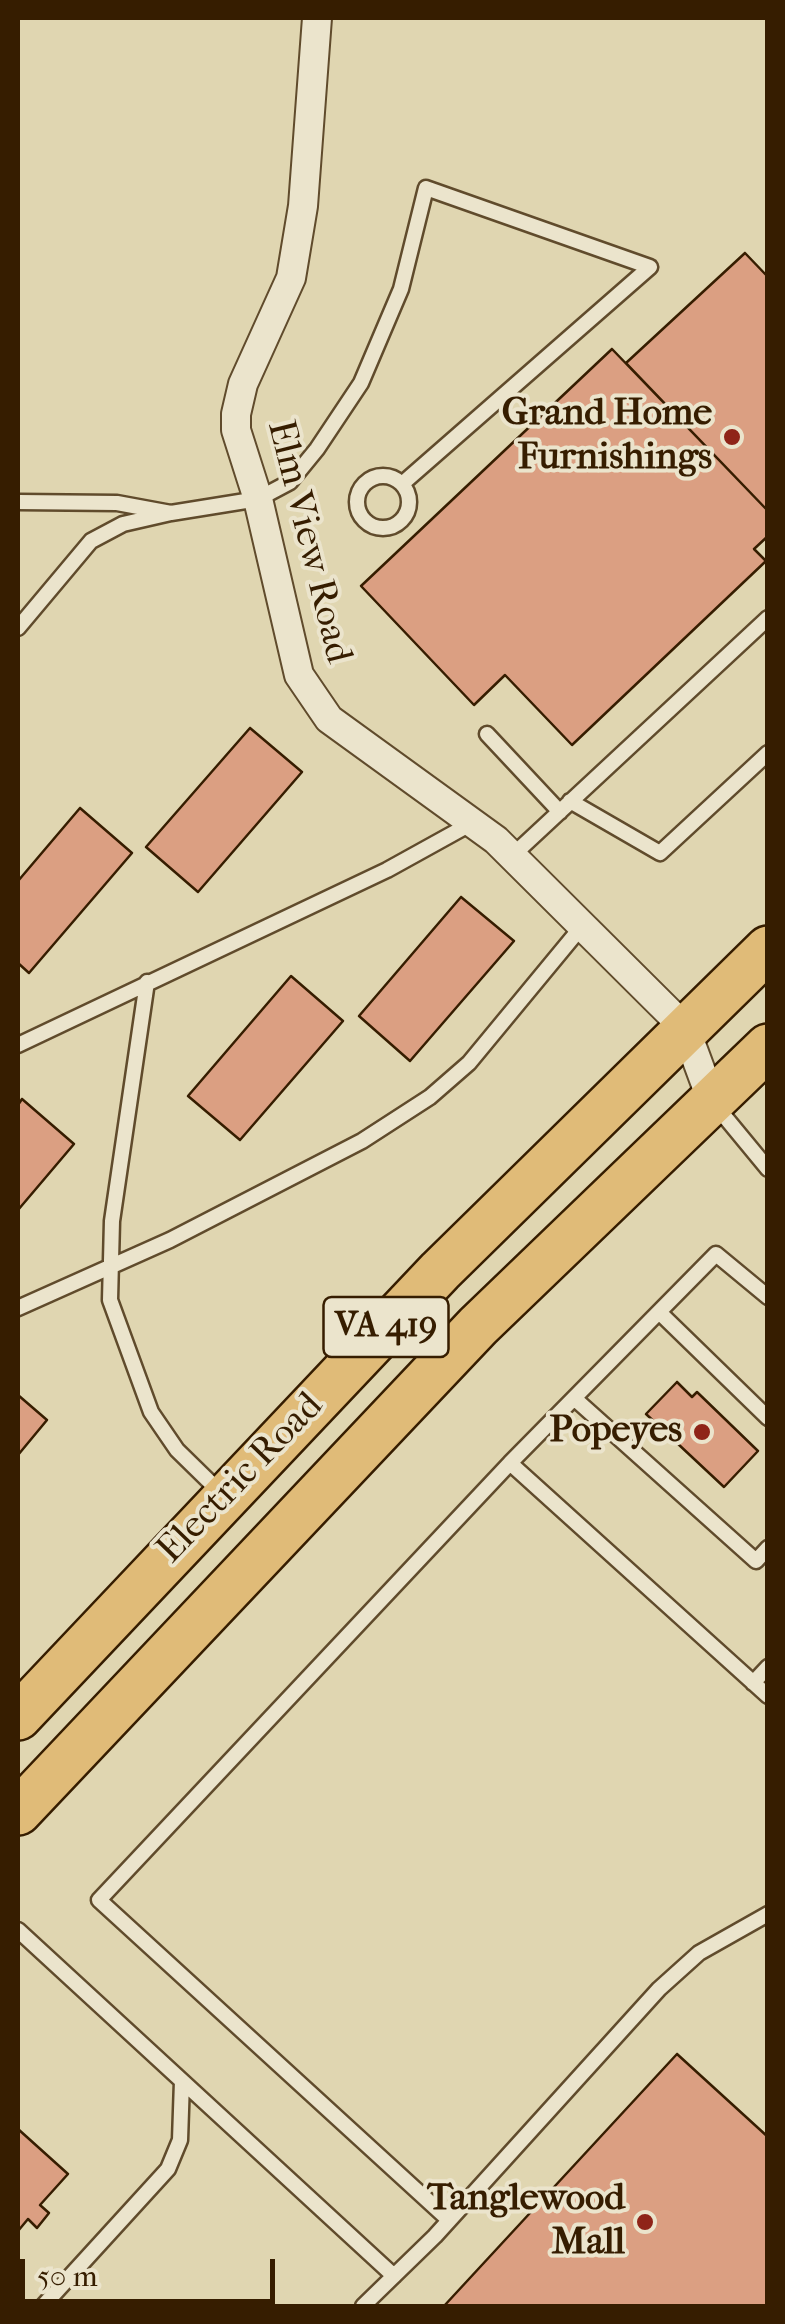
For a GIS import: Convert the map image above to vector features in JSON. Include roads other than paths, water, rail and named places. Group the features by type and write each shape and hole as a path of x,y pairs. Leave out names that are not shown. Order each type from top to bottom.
{"main road":[{"name":"Electric Road","path":"18,1718 224,1496 685,1028 768,949"},
{"name":"Electric Road","path":"18,1812 478,1326 768,1047"}],"street":[{"name":"Elm View Road","path":"317,18 303,206 291,278 242,384 236,414 236,430 258,499 299,675 329,719 512,856 685,1028 712,1102"}],"lane":[{"path":"18,628 91,541 122,524 258,499 290,482 361,382 402,289 426,188 650,267 402,484"},
{"path":"18,502 117,503 172,513"},
{"path":"512,856 768,618"},
{"path":"487,734 565,806 660,853 768,753"},
{"path":"18,1044 387,870 472,823"},
{"path":"18,1308 362,1141 430,1097 469,1063 583,925"},
{"path":"147,982 112,1221 109,1267 114,1321 146,1402 176,1450 224,1496"},
{"path":"712,1102 768,1170"},
{"path":"449,2220 99,1900 510,1463 716,1254 768,1297"},
{"path":"659,1312 768,1418"},
{"path":"574,1398 756,1561 768,1548"},
{"path":"510,1463 768,1696"},
{"path":"754,1683 768,1668"},
{"path":"363,2306 449,2220 659,1989 699,1953 768,1914"},
{"path":"18,1930 394,2276"},
{"path":"43,2306 168,2168 180,2140 182,2081"}],"place":[{"name":"Grand Home Furnishings","path":"732,437"},
{"name":"Popeyes","path":"702,1432"},
{"name":"Tanglewood Mall","path":"645,2222"}]}
